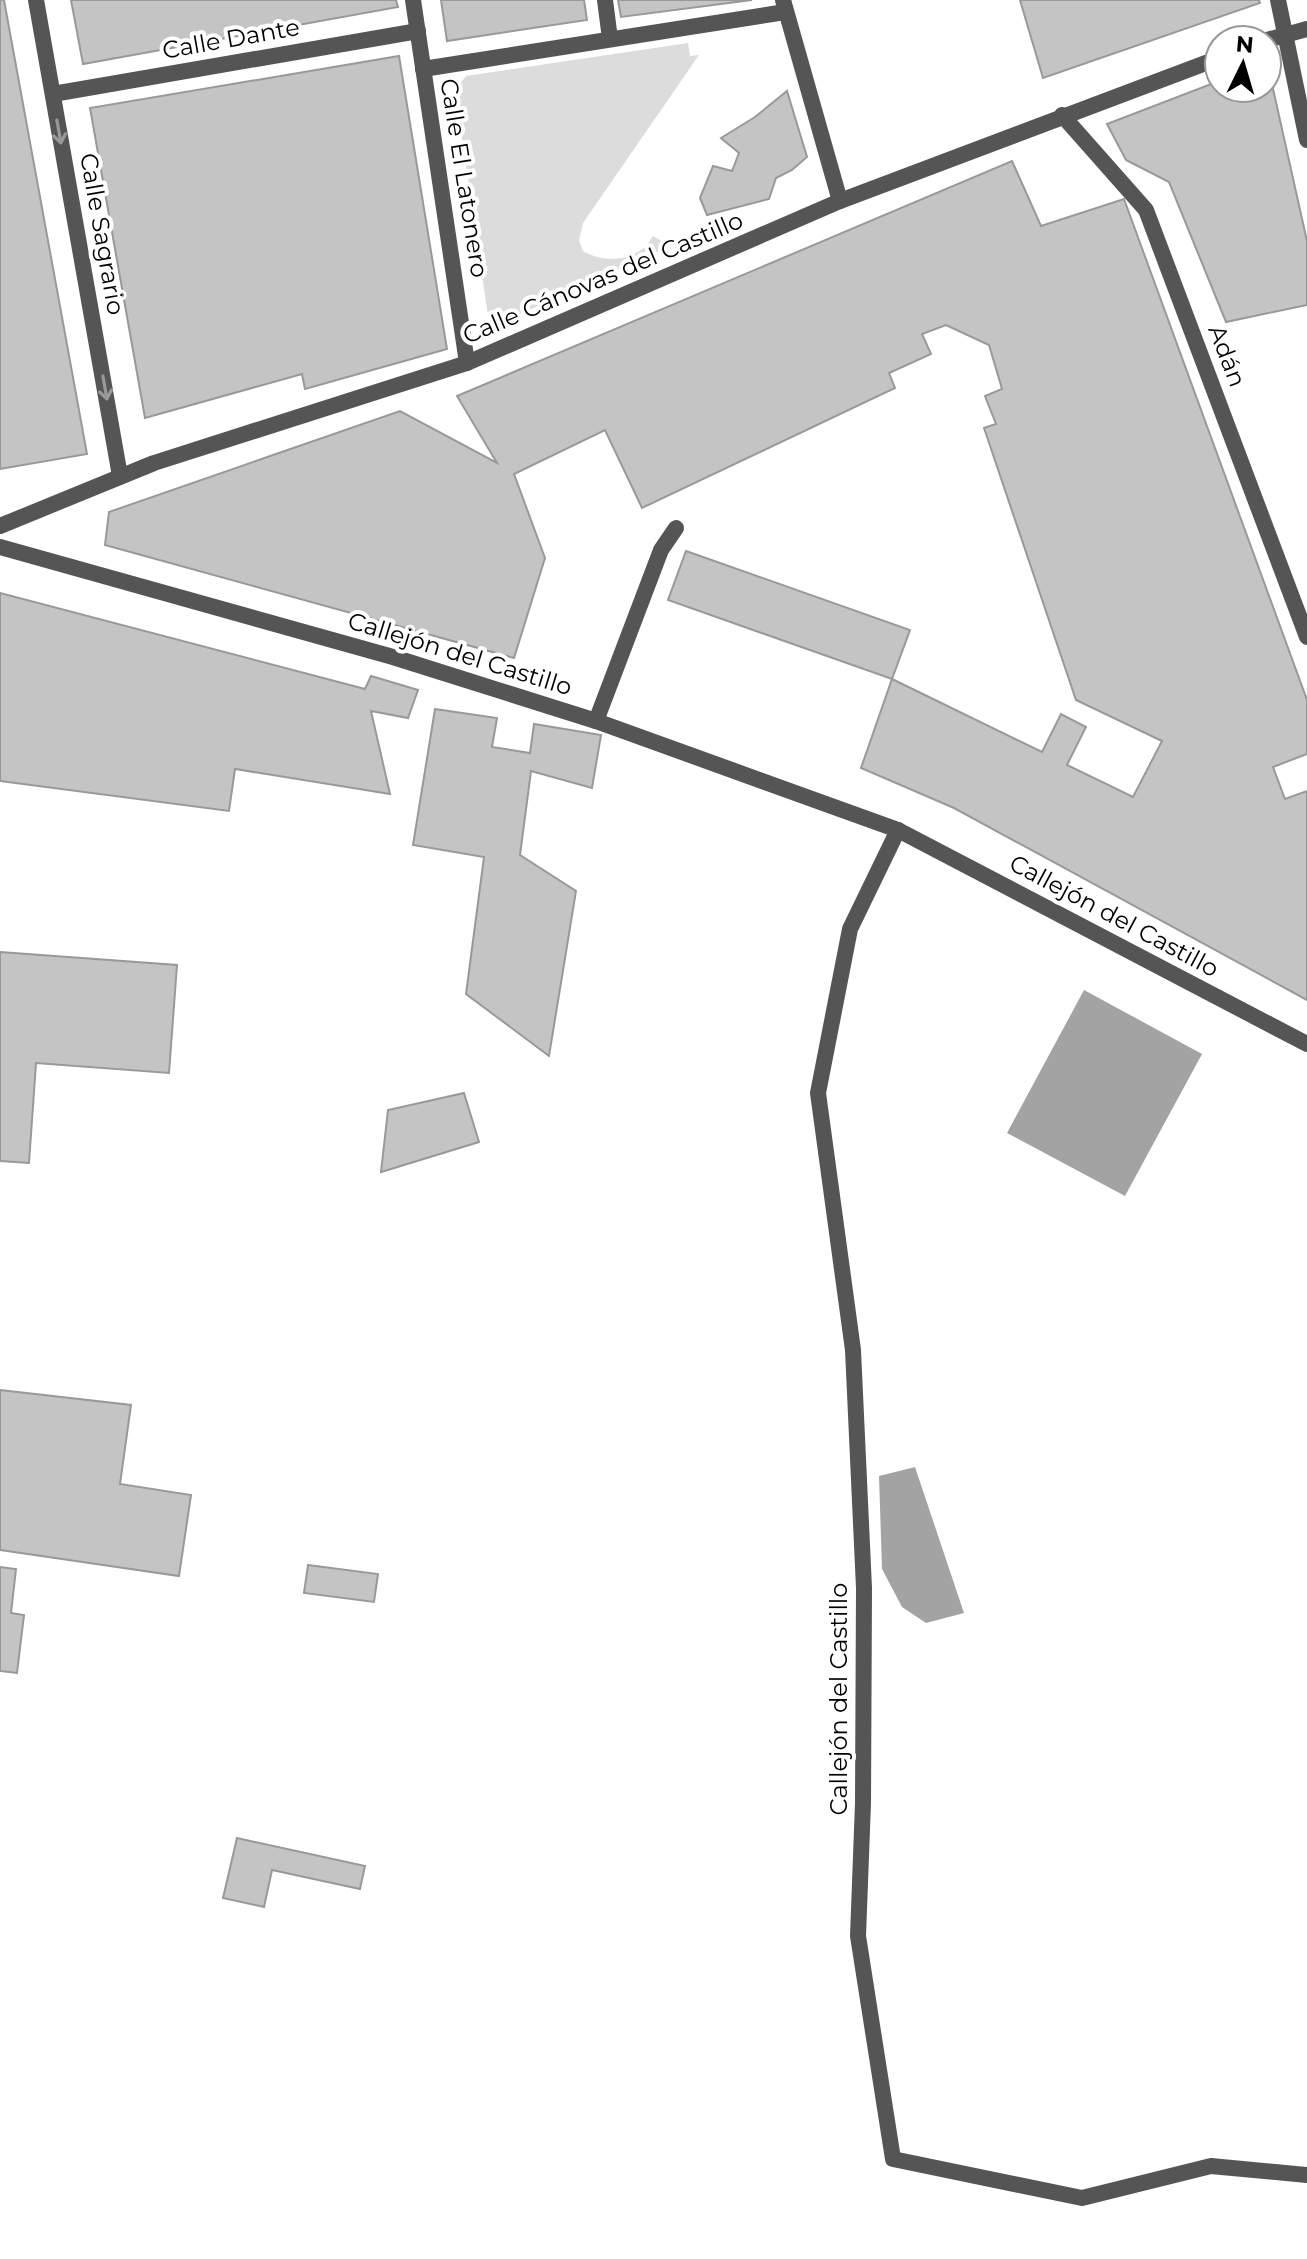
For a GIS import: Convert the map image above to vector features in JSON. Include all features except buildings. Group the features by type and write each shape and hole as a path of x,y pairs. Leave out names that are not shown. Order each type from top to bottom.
{"street":[{"name":"Calle Sagrario","path":"36,0 120,476"},
{"name":"Calle El Latonero","path":"413,0 467,363"},
{"path":"605,0 610,39"},
{"path":"1278,0 1307,140"},
{"path":"423,69 610,39 784,6 840,201"},
{"path":"1284,34 1307,29"},
{"name":"Calle Dante","path":"53,94 418,31"},
{"name":"Calle Cánovas del Castillo","path":"0,526 154,463 467,363 840,201 1203,64"},
{"name":"Adán","path":"1062,115 1146,210 1307,637"},
{"path":"596,721 661,550 676,528"},
{"name":"Callejón del Castillo","path":"0,547 393,657 596,721 898,830 1307,1044"},
{"name":"Callejón del Castillo","path":"898,830 850,929 818,1093 853,1350 864,1588 863,1803 858,1936 893,2159 1082,2198 1211,2166 1307,2175"}],"shaded area":[{"path":"688,43 690,56 699,55 583,223 579,240 583,251 611,259 640,251 653,236 670,246 500,323 488,316 455,90 466,76"},
{"path":"1084,990 1202,1054 1125,1196 1007,1133"},
{"path":"915,1467 964,1613 926,1623 902,1607 882,1569 879,1476"}]}
